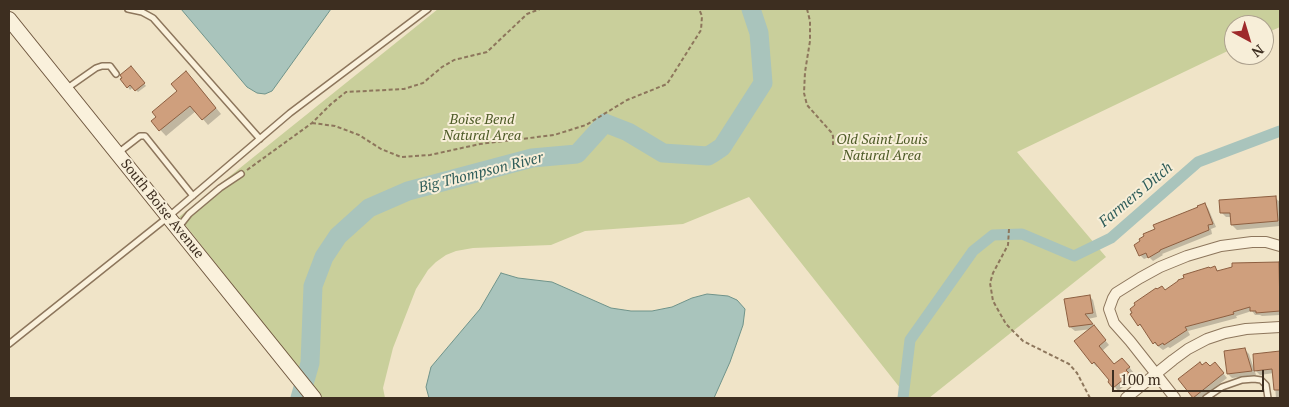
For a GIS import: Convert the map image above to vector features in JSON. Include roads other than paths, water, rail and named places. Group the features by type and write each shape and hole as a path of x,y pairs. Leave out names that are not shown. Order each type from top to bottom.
{"main road":[{"name":"South Boise Avenue","path":"9,19 312,397"}],"street":[{"path":"1175,398 1110,317 1110,304 1116,294 1160,267 1212,248 1252,242 1266,242 1280,246"},
{"path":"1126,398 1188,349 1207,339 1246,328 1280,327"}],"lane":[{"path":"128,9 142,12 153,18 260,139"},
{"path":"9,344 168,217 290,113 428,9"},
{"path":"65,89 96,68 110,66 116,74"},
{"path":"117,154 140,136 145,136 193,196"},
{"path":"177,228 188,214 220,188 242,174"},
{"path":"1206,398 1222,387 1254,378 1261,380 1266,385 1268,398"}],"water":[{"path":"181,9 331,9 272,91 265,94 257,93 247,87"},
{"path":"501,273 518,278 552,282 611,308 631,311 652,311 672,307 707,294 728,296 737,300 745,309 743,325 730,362 714,398 429,398 426,387 431,367 480,309"}],"waterway":[{"name":"Big Thompson River","path":"300,398 310,363 313,286 324,257 338,236 369,208 408,191 532,158 577,154 605,123 628,132 663,153 708,156 722,147 763,83 759,33 751,9"},
{"name":"Farmers Ditch","path":"903,398 910,340 973,251 993,235 1022,234 1074,256 1111,238 1198,162 1280,131"}],"park label":[{"name":"Boise Bend Natural Area","path":"482,128"},
{"name":"Old Saint Louis Natural Area","path":"882,148"}]}
